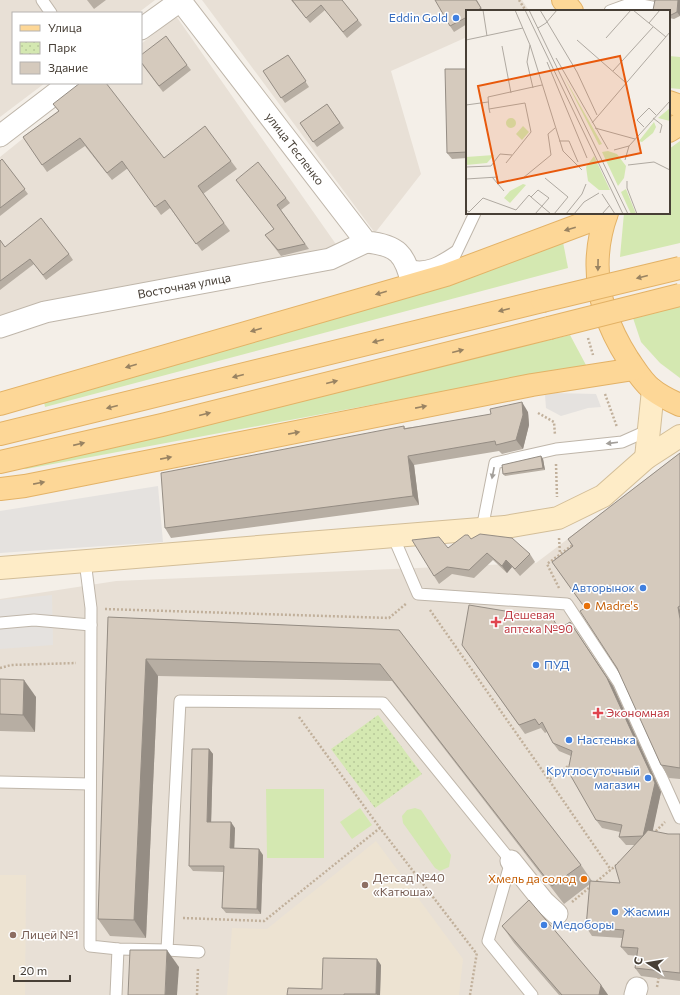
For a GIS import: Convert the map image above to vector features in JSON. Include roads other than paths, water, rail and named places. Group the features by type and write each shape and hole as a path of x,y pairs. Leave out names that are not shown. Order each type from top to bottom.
{"main road":[{"path":"563,0 571,10"},
{"path":"670,102 680,106"},
{"path":"670,130 680,124"},
{"path":"0,404 410,275 446,275 606,214"},
{"path":"606,214 599,250 598,282 601,301 617,342 634,369 652,390 680,405"},
{"path":"0,434 680,268"},
{"path":"0,462 162,425 680,296"},
{"path":"0,489 33,484 532,385 634,369"}],"street":[{"name":"улица Тесленко","path":"142,28 180,0 366,242"},
{"path":"0,136 68,84"},
{"path":"366,242 382,243 399,252 410,275"},
{"name":"Восточная улица","path":"0,327 60,309 330,259 366,242"},
{"path":"646,458 652,390"},
{"path":"0,568 505,527 558,518 603,496 646,458 680,436"},
{"path":"511,861 544,902 557,914"}],"lane":[{"path":"42,0 50,12"},
{"path":"613,10 632,3 652,7"},
{"path":"446,275 455,252 474,214"},
{"path":"410,275 455,252"},
{"path":"482,529 495,463 556,450 622,442 649,430"},
{"path":"393,536 418,594 567,604 620,683 680,818"},
{"path":"85,560 91,608 90,946 118,949 199,952"},
{"path":"0,623 34,620 91,625"},
{"path":"167,950 180,701 383,703 511,861 488,941 532,995"},
{"path":"0,782 90,784"},
{"path":"116,995 118,949"}],"place":[{"name":"Eddin Gold","path":"456,18"},
{"name":"Авторынок","path":"643,588"},
{"name":"Madre's","path":"587,606"},
{"name":"Дешевая аптека №90","path":"496,622"},
{"name":"ПУД","path":"536,665"},
{"name":"Экономная","path":"598,713"},
{"name":"Настенька","path":"569,740"},
{"name":"Круглосуточный магазин","path":"648,778"},
{"name":"Хмель да солод","path":"584,879"},
{"name":"Детсад №40 «Катюша»","path":"365,885"},
{"name":"Жасмин","path":"615,912"},
{"name":"Медоборы","path":"544,925"},
{"name":"Лицей №1","path":"13,935"}]}
